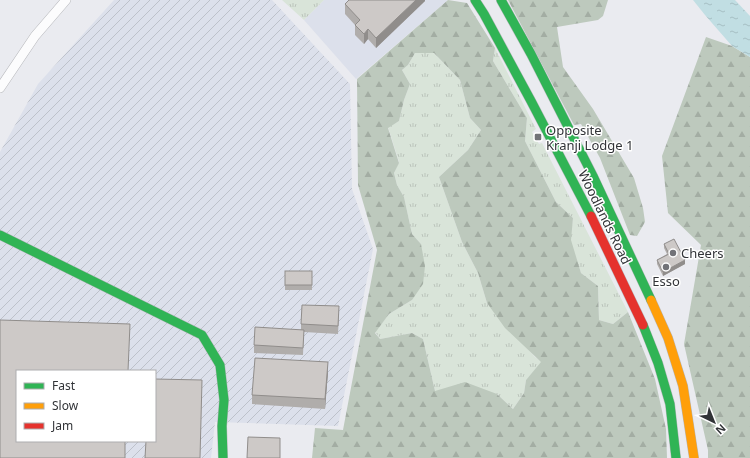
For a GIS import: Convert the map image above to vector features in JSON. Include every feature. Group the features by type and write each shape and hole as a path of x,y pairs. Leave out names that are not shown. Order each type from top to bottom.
{"main road":[{"name":"Woodlands Road","path":"475,0 544,122 635,309 654,352 670,403 676,458"},
{"name":"Woodlands Road","path":"501,0 531,54 593,176 668,338 683,386 694,458"},
{"path":"0,234 202,335 220,366 224,400 222,426 223,458"}],"street":[{"path":"0,88 30,42 66,0"}],"shaded area":[{"path":"114,0 272,0 350,84 352,189 373,249 338,426 215,422 211,458 0,458 0,152 38,84"},
{"path":"324,0 448,0 356,79 304,20"}],"green space":[{"path":"282,0 324,0 304,20"},
{"path":"448,0 467,3 495,48 493,61 527,118 525,141 556,202 573,218 571,240 581,273 598,286 599,320 613,324 628,312 655,379 666,429 667,458 312,458 315,428 343,430 377,250 358,185 357,79","holes":["415,53 434,53 460,80 470,118 481,130 468,150 439,177 462,242 478,273 487,303 505,328 541,362 526,380 524,393 513,409 497,394 465,382 435,391 423,339 412,333 380,339 375,333 389,314 412,300 423,284 425,266 421,244 412,234 404,197 397,185 394,173 399,163 388,128 399,121 410,84 402,70 408,65"]},
{"path":"508,0 608,0 603,16 598,20 557,27 563,67 593,109 634,178 643,208 645,222 637,236 630,235 600,158 581,124 574,125"},
{"path":"706,37 732,46 750,57 750,458 708,458 708,450 684,344 701,245 668,213 662,156"},
{"path":"495,48 536,129 532,132 539,144 542,143 628,312 613,324 599,320 598,286 581,273 570,240 573,218 556,202 525,141 527,118 493,61"},
{"path":"415,53 434,53 460,80 470,118 481,130 468,150 439,177 462,242 478,273 487,303 535,357 542,362 526,380 524,393 513,409 497,394 435,391 423,339 412,333 380,339 375,332 389,314 412,300 421,244 412,234 404,197 397,185 394,173 399,162 388,127 399,121 410,84 402,70 408,65"}],"water":[{"path":"693,0 735,0 750,16 750,57 732,46"}],"building":[{"path":"349,0 416,0 376,38 368,29 364,34 355,25 360,20 345,4"},
{"path":"674,239 685,260 663,272 657,260 669,254 664,244"},
{"path":"285,271 312,271 312,285 285,285"},
{"path":"302,305 339,306 338,326 301,324"},
{"path":"0,320 130,324 128,370 16,370 16,442 125,442 125,458 0,458"},
{"path":"255,327 304,330 303,348 254,345"},
{"path":"255,358 328,362 325,399 252,395"},
{"path":"156,379 202,380 200,458 145,458 146,442 156,442"},
{"path":"248,437 280,438 280,458 247,458"}],"traffic: fast":[{"path":"475,0 531,101 591,216"},
{"path":"501,0 531,54 593,176 651,300"},
{"path":"0,235 202,335 220,365 224,400 222,426 223,458"},
{"path":"643,325 658,363 670,404 676,458"}],"traffic: slow":[{"path":"651,300 668,338 683,386 694,458"}],"traffic: jam":[{"path":"591,216 643,325"}],"place":[{"name":"Opposite Kranji Lodge 1","path":"538,137"},
{"name":"Cheers","path":"673,253"},
{"name":"Esso","path":"666,267"}]}
